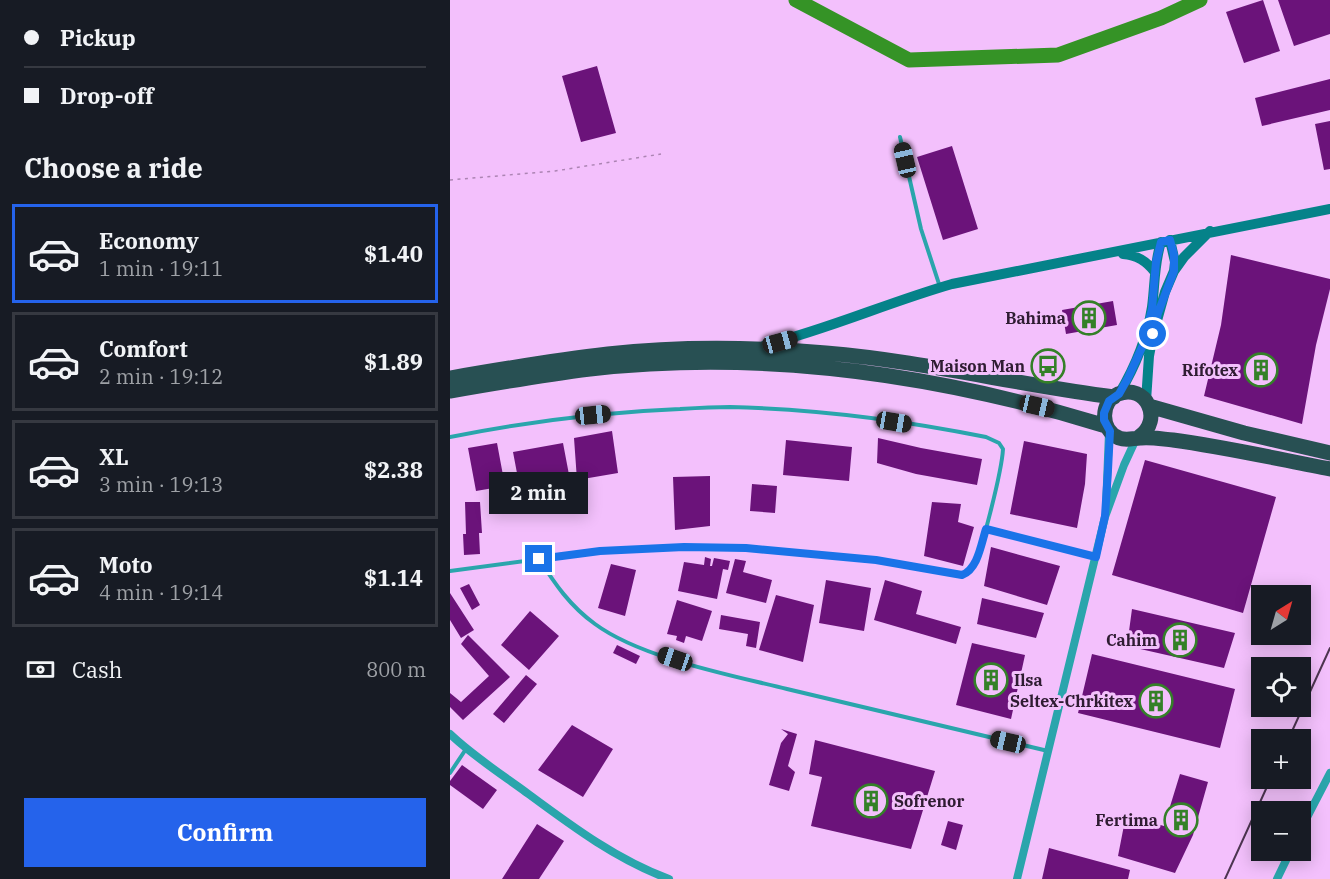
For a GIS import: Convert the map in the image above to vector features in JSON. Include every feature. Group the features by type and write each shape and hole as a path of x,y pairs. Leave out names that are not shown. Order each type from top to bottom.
{"highway":[{"path":"450,378 610,354 750,349 826,353 901,362 1076,392 1117,396 1134,393 1148,403 1244,433 1330,453"},
{"path":"450,391 590,369 643,365 736,363 812,366 884,374 934,383 1061,412 1108,429 1120,439 1138,438 1201,445 1330,469"},
{"path":"1108,429 1104,420 1106,407 1117,396"},
{"path":"1138,438 1144,434 1151,423 1148,403"}],"street":[{"path":"750,349 821,330 940,287 1210,231 1330,209"},
{"path":"1148,403 1148,368 1153,334 1162,302 1174,271 1184,257 1210,231"},
{"path":"1166,241 1174,255 1174,271"},
{"path":"1117,396 1136,362 1148,327 1155,272 1166,241"},
{"path":"1107,254 1135,256 1149,264 1155,272"},
{"path":"1105,516 1108,429"},
{"path":"1017,879 1105,516 1124,465 1138,438"},
{"path":"450,734 466,750 562,819 615,854 669,879"},
{"path":"1311,810 1330,773"},
{"path":"1277,879 1286,861"}],"lane":[{"path":"900,137 921,229 940,287"},
{"path":"450,437 551,419 726,407 841,414 977,435 999,443 1003,449 986,529 973,565 969,572 962,575 876,560 746,548 684,547 600,551 450,571"},
{"path":"986,529 1096,557"},
{"path":"539,559 557,588 580,612 595,624 638,646 723,673 1048,751"},
{"path":"450,773 466,750"}],"path":[{"path":"450,180 555,171 662,153"}],"building":[{"path":"1263,0 1280,51 1244,63 1226,12"},
{"path":"1278,0 1330,0 1330,34 1294,46"},
{"path":"597,66 616,133 581,142 562,76"},
{"path":"1330,79 1330,110 1262,126 1255,98"},
{"path":"1330,121 1330,169 1324,170 1315,124"},
{"path":"952,146 978,229 943,240 917,157"},
{"path":"1231,255 1330,279 1330,289 1316,345 1302,424 1204,396 1221,325"},
{"name":"Bahima","path":"1113,301 1117,325 1066,334 1062,310"},
{"path":"612,431 618,473 577,480 574,438"},
{"path":"878,438 982,459 977,485 916,474 877,463"},
{"path":"786,440 852,447 849,481 783,475"},
{"path":"1024,441 1087,454 1085,484 1077,528 1010,514"},
{"path":"497,443 505,486 476,491 468,448"},
{"path":"563,443 570,480 520,489 513,452"},
{"path":"1145,460 1276,497 1243,613 1112,575"},
{"path":"710,476 710,526 675,530 673,477"},
{"path":"752,484 777,486 775,513 750,511"},
{"path":"465,502 480,502 482,533 479,533 480,554 464,555"},
{"path":"932,502 961,504 958,522 974,527 963,566 924,556"},
{"path":"991,547 1060,566 1047,605 984,586"},
{"path":"705,557 711,559 710,566 714,558 730,561 728,570 723,569 717,599 678,591 684,562 704,565"},
{"path":"735,559 746,561 743,572 772,580 766,603 726,593"},
{"path":"611,564 636,570 625,616 598,608"},
{"path":"826,580 871,588 864,631 819,623"},
{"path":"885,580 922,591 916,614 961,627 956,644 874,620"},
{"path":"469,584 480,605 472,610 460,588"},
{"path":"450,593 474,630 461,638 450,620"},
{"path":"776,595 814,605 803,662 759,650"},
{"path":"982,598 1044,613 1036,638 977,624"},
{"path":"677,600 712,611 702,641 686,636 684,643 676,640 677,636 667,634"},
{"name":"Cahim","path":"1132,609 1235,633 1224,668 1127,646"},
{"path":"530,611 559,636 529,670 501,645"},
{"path":"721,615 760,622 756,648 746,646 748,634 719,629"},
{"path":"468,635 510,677 463,720 450,707 450,693 461,702 489,676 461,644"},
{"name":"Ilsa","path":"972,643 1025,655 1011,719 956,705"},
{"path":"617,645 640,656 636,664 613,653"},
{"name":"Seltex-Chrkitex","path":"1092,654 1235,689 1220,748 1078,713"},
{"path":"526,675 537,684 504,723 493,714"},
{"path":"572,725 613,749 583,797 538,770"},
{"path":"781,729 797,734 788,766 795,772 789,791 769,785 781,743 788,734"},
{"name":"Sofrenor","path":"815,740 935,771 911,849 811,826 822,777 809,774"},
{"path":"462,765 497,790 483,809 450,785 450,781"},
{"name":"Fertima","path":"1180,774 1208,782 1193,835 1175,873 1118,856 1126,815 1164,826"},
{"path":"948,821 963,825 956,850 941,845"},
{"path":"537,824 564,841 539,879 502,879"},
{"path":"1049,848 1130,870 1128,879 1042,879"}],"waterway":[{"path":"796,0 909,60 1058,55 1161,18 1200,0"}],"railway":[{"path":"1293,729 1330,648"},
{"path":"1225,879 1266,789"}],"place":[{"name":"Bahima","path":"1089,318"},
{"name":"Maison Man","path":"1048,366"},
{"name":"Rifotex","path":"1261,370"},
{"name":"Cahim","path":"1180,640"},
{"name":"Ilsa","path":"991,680"},
{"name":"Seltex-Chrkitex","path":"1156,701"},
{"name":"Sofrenor","path":"871,801"},
{"name":"Fertima","path":"1181,820"}],"route":[{"path":"539,559 600,551 684,547 778,549 876,560 962,575 969,572 973,565 986,529 1096,557 1105,516 1108,470 1110,431 1104,420 1104,413 1109,401 1119,394 1143,345 1152,309 1158,252 1161,242 1170,240 1174,255 1174,271 1158,313 1153,334"}]}
